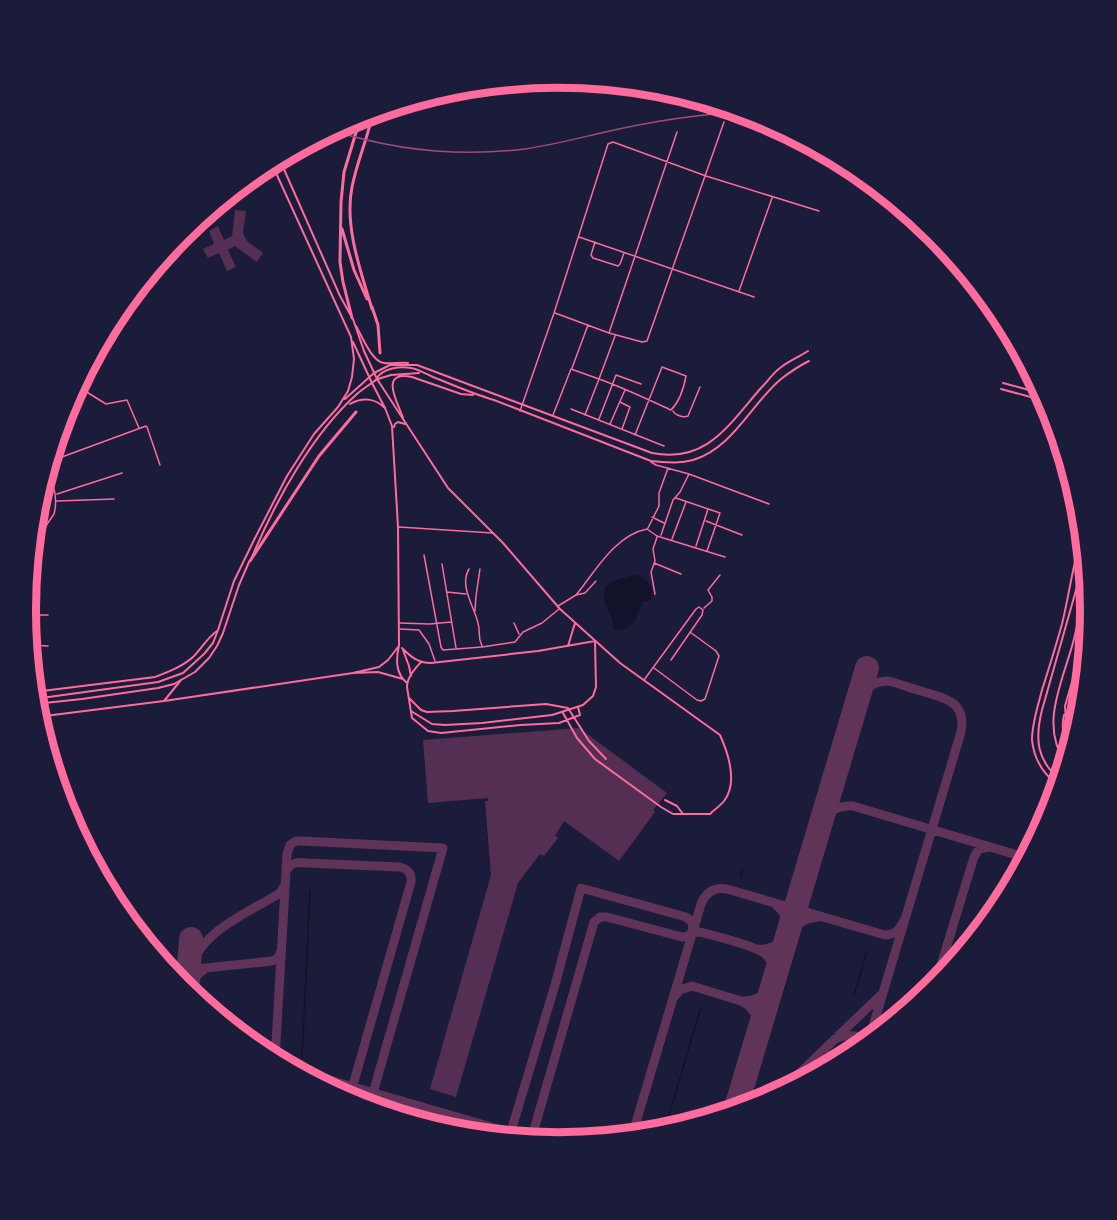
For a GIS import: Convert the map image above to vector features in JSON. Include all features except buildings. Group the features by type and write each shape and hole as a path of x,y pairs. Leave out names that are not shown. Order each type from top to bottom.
{"highway":[{"path":"372,122 352,187 350,219 372,309"},
{"path":"352,318 340,262 340,218 344,172 357,128"},
{"path":"340,218 354,270 378,325 380,352"},
{"path":"250,561 319,456 356,412"}],"main road":[{"path":"283,167 340,296 378,361 417,365 644,450 675,455 709,445 780,368 808,351"},
{"path":"276,171 368,376 391,420 398,527 398,629 401,647 411,676"},
{"path":"356,326 377,379 448,488 493,532 575,623 620,663 720,735 728,759 730,789 724,800 710,814 673,814 595,759 577,738 560,706"},
{"path":"342,401 348,391 353,370 354,351 351,337"},
{"path":"44,703 158,688 174,684 196,671 217,646 239,585 258,542 291,480 317,439 346,406 382,372 410,368 651,461 673,463 690,461 712,452 726,441 781,379 809,361"},
{"path":"43,698 158,682 183,673 213,643 234,581 287,476 314,434 342,401 368,376 390,365 417,365"},
{"path":"377,379 391,375 422,372"},
{"path":"403,418 392,389 395,380 403,376 466,395 476,395"},
{"path":"1003,382 1032,391"},
{"path":"1001,389 1036,398"},
{"path":"346,406 365,399 376,401 385,408"},
{"path":"393,433 396,423 402,422 408,426"},
{"path":"641,457 644,450"},
{"path":"1052,780 1039,764 1033,747 1033,732 1065,611 1078,551"},
{"path":"1054,774 1042,756 1038,743 1038,728 1080,576"},
{"path":"1060,753 1054,739 1053,713 1081,608"},
{"path":"567,646 575,623"},
{"path":"42,691 155,677 167,673 190,660 218,630"},
{"path":"401,647 421,662 436,662 465,660 595,641"},
{"path":"411,711 432,724 445,725 552,715 578,707 593,696 596,687 595,641"},
{"path":"353,673 382,665 401,647"},
{"path":"401,647 397,658 398,668 407,683"},
{"path":"1065,737 1062,722 1079,659"},
{"path":"421,662 407,683 412,718 428,731 441,733 559,723 580,715 578,707"},
{"path":"47,716 164,702 353,673 378,672 403,679"},
{"path":"164,702 182,680"},
{"path":"409,698 421,710 427,712 546,704 568,708 589,741 606,759"},
{"path":"1065,706 1068,726"},
{"path":"665,801 676,806 683,814"}],"street":[{"path":"554,313 615,335 642,342 647,341 724,122"},
{"path":"609,333 677,132"},
{"path":"520,411 608,144 614,142 706,176 819,212"},
{"path":"739,291 773,197"},
{"path":"578,237 753,297"},
{"path":"595,242 592,257 616,266 620,264 625,252"},
{"path":"553,416 588,325"},
{"path":"585,415 615,335"},
{"path":"635,435 663,366 686,376 672,410"},
{"path":"571,369 650,399 684,417 688,416 700,387"},
{"path":"598,420 617,375 641,384"},
{"path":"610,425 625,389"},
{"path":"85,391 106,404 127,400 139,428"},
{"path":"620,402 630,407 622,430"},
{"path":"571,409 664,446"},
{"path":"59,457 146,426 160,465"},
{"path":"651,461 653,464 689,474 769,504"},
{"path":"647,529 659,506 659,494 668,468"},
{"path":"56,494 122,473"},
{"path":"654,594 651,575 655,559 653,549 674,500 689,474"},
{"path":"42,532 54,514 56,494 52,482"},
{"path":"676,498 720,513 707,551"},
{"path":"56,501 114,499"},
{"path":"672,539 686,501"},
{"path":"695,547 708,509"},
{"path":"652,517 664,524"},
{"path":"705,521 742,535"},
{"path":"398,527 493,532"},
{"path":"423,555 442,650 446,651 514,642 519,635 542,622 576,595 591,573 611,551 635,533 647,529 659,536 725,557"},
{"path":"654,563 681,574"},
{"path":"442,564 456,649"},
{"path":"469,569 466,576 467,594 480,629 478,638 482,647"},
{"path":"475,612 480,569"},
{"path":"671,660 702,615 703,609 712,601 708,590 720,575"},
{"path":"576,595 586,593 596,582"},
{"path":"446,592 467,594"},
{"path":"643,680 696,609 699,607 703,609"},
{"path":"36,627 39,616 48,615"},
{"path":"398,623 452,622"},
{"path":"514,623 519,635"},
{"path":"398,629 419,630 429,644 436,662"},
{"path":"653,667 697,700 705,699 719,657 690,632"},
{"path":"37,645 48,646"}],"shaded area":[{"path":"637,575 650,585 651,600 643,602 630,626 620,630 613,629 612,619 604,598 605,587 620,579"}],"waterway":[{"path":"740,877 743,868"},
{"path":"302,1058 310,891"},
{"path":"854,995 866,954"},
{"path":"667,1120 701,1007"}],"taxiway":[{"path":"858,698 871,685 889,681 952,702 961,714 962,722 961,732 872,1028"},
{"path":"820,824 834,810 853,806 1019,856"},
{"path":"276,1049 287,854 290,845 301,841 443,848 372,1098"},
{"path":"941,966 974,857 979,849 989,847"},
{"path":"286,871 292,864 298,863 400,867 411,877 352,1090"},
{"path":"189,974 194,959 213,935 280,893 285,885"},
{"path":"511,1130 555,985 581,888 686,917 692,922 693,930 689,936 682,937 607,917 600,917 594,922 534,1131"},
{"path":"635,1127 701,904 708,893 718,889 727,889 885,935 897,931 904,920"},
{"path":"775,904 785,917 788,933"},
{"path":"757,949 775,946 799,924 807,919 818,917"},
{"path":"691,933 700,932 743,944 764,953 771,961 774,977 767,992 760,997 741,1001"},
{"path":"179,969 272,961 278,958 281,951"},
{"path":"943,962 947,959"},
{"path":"192,982 205,969"},
{"path":"674,997 680,990 692,986 741,1001 756,1014 757,1035"},
{"path":"839,1035 881,995"},
{"path":"799,1074 835,1039 860,1037"},
{"path":"818,1058 831,1055"},
{"path":"329,1080 497,1129"}],"runway":[{"path":"738,1100 867,668"},
{"path":"188,978 191,939"}],"railway":[{"path":"343,134 378,143 427,150 501,151 544,146 672,119 722,114"}]}
